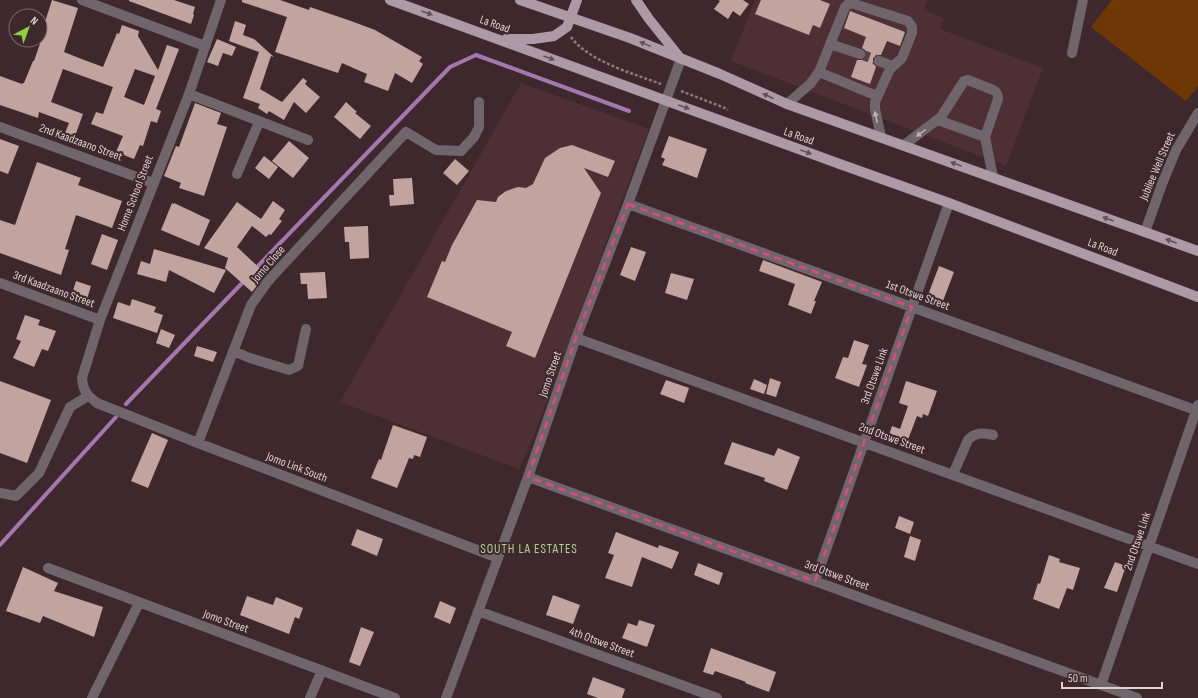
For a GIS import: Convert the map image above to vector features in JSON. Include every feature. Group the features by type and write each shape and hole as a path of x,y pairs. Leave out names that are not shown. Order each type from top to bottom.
{"main road":[{"name":"La Road","path":"390,0 949,203 1198,297"},
{"path":"520,0 568,22 630,38 787,104 1198,251"},
{"path":"498,39 533,39 554,36 568,22 577,0"},
{"path":"636,0 681,59"}],"street":[{"path":"82,0 205,46"},
{"name":"Home School Street","path":"88,396 83,386 82,378 100,320 188,94 221,0"},
{"path":"1072,54 1083,0"},
{"path":"787,104 810,84 819,72 845,7 848,4 851,3 908,21 912,27 912,33 902,58 899,62 892,66 874,105 881,138"},
{"path":"830,44 860,54"},
{"name":"Jomo Street","path":"446,698 528,477 576,338 628,204 681,59"},
{"path":"879,61 892,66"},
{"path":"819,72 877,96"},
{"path":"904,146 943,115 964,81 968,80 993,90 998,95 985,137 993,177"},
{"path":"188,94 308,140"},
{"name":"Jomo Close","path":"198,443 251,305 268,281 406,132 436,150 461,151 474,137 479,127 479,102"},
{"name":"Jubilee Well Street","path":"1145,232 1176,150 1197,116"},
{"path":"938,120 985,137"},
{"path":"237,174 259,122"},
{"name":"2nd Kaadzaano Street","path":"0,126 153,183"},
{"name":"3rd Otswe Link","path":"815,581 949,203"},
{"name":"1st Otswe Street","path":"628,204 1197,409"},
{"name":"3rd Kaadzaano Street","path":"0,282 100,320"},
{"path":"233,351 289,370 298,366 306,329"},
{"name":"2nd Otswe Street","path":"576,338 1198,564"},
{"path":"0,493 16,496 39,472 70,407 88,396"},
{"name":"Jomo Link South","path":"88,396 97,403 198,443 498,558"},
{"name":"2nd Otswe Link","path":"1101,685 1197,409"},
{"path":"953,474 971,436 981,433 993,435"},
{"name":"3rd Otswe Street","path":"528,477 1137,698"},
{"name":"Jomo Street","path":"48,568 395,698"},
{"path":"92,698 140,603"},
{"name":"4th Otswe Street","path":"478,611 717,698"},
{"path":"310,698 322,670"}],"path":[{"path":"568,22 572,38 586,52 617,68 725,108 730,112"}],"highlighted area":[{"path":"628,204 912,307 815,581 528,477 576,338"}],"shaded area":[{"path":"755,0 927,0 924,10 944,18 940,29 1043,68 1006,166 731,61"},
{"path":"1112,0 1198,0 1198,86 1186,101 1091,27"},
{"path":"521,83 649,129 531,443 519,469 340,402"}],"building":[{"path":"52,0 78,8 64,52 79,58 103,67 117,33 119,34 122,25 139,31 138,36 158,70 167,45 179,49 156,109 161,111 157,123 151,121 143,146 140,145 134,159 116,152 123,136 91,124 96,112 103,114 113,87 63,69 51,102 83,114 75,136 65,133 69,123 39,112 38,118 0,105 0,76 22,84 24,83 38,48 48,48 48,12","holes":["135,69 155,76 144,105 124,97"]},
{"path":"129,0 174,0 195,7 194,15 191,24"},
{"path":"242,0 280,0 309,10 310,7 351,21 375,30 422,57 419,61 423,64 412,83 395,73 388,91 364,82 367,74 342,63 338,73 275,52 287,17 242,2"},
{"path":"718,0 743,0 749,4 740,16 733,11 728,19 714,9 720,1"},
{"path":"761,0 820,0 830,4 820,28 813,25 809,35 755,14"},
{"path":"850,11 905,32 900,46 887,41 881,55 873,58 873,62 876,67 870,84 851,77 857,60 864,59 866,56 865,50 862,48 866,37 844,28"},
{"path":"235,21 246,25 243,35 254,39 274,57 271,56 260,89 282,102 303,78 307,81 305,84 320,97 306,113 294,102 284,120 269,111 267,114 258,108 260,104 243,98 259,52 229,41"},
{"path":"217,39 236,47 232,56 223,53 218,66 207,62"},
{"path":"346,102 357,112 355,113 371,126 360,139 334,117"},
{"path":"195,103 221,113 217,124 227,127 204,196 179,188 181,183 164,176 176,146 179,147"},
{"path":"669,136 707,149 697,178 662,165 665,159 661,157"},
{"path":"0,139 19,146 8,174 0,171"},
{"path":"289,141 309,158 293,178 272,161"},
{"path":"572,145 615,161 608,177 584,168 601,193 535,358 506,346 512,332 427,297 442,261 445,262 452,245 477,200 496,202 498,197 506,191 518,187 526,188 533,184 545,158 560,148"},
{"path":"264,156 278,167 269,179 255,168"},
{"path":"455,159 469,171 457,185 443,173"},
{"path":"37,162 81,178 78,185 122,201 112,228 76,215 65,249 69,250 61,275 0,253 0,220 15,225"},
{"path":"412,178 414,204 390,206 389,195 394,195 393,179"},
{"path":"273,201 285,210 279,219 282,221 271,235 269,234 266,237 252,226 237,247 266,274 252,292 225,268 228,258 204,248 237,202 261,219"},
{"path":"172,203 210,220 199,246 161,230"},
{"path":"368,226 369,258 350,259 349,242 345,242 344,227"},
{"path":"102,234 118,240 107,270 91,264"},
{"path":"631,247 646,252 635,281 620,275"},
{"path":"154,249 226,270 214,293 169,270 166,282 137,274 141,261 150,264"},
{"path":"763,260 822,282 814,301 816,301 811,314 788,305 795,284 759,271"},
{"path":"939,266 954,272 943,301 928,295"},
{"path":"325,272 327,298 308,299 307,284 301,284 300,273"},
{"path":"671,273 694,279 687,300 665,293"},
{"path":"76,281 91,286 87,299 72,294"},
{"path":"132,299 156,307 154,312 163,315 157,333 113,318 118,302 130,306"},
{"path":"25,315 40,320 38,325 56,331 48,351 42,349 34,367 13,358 21,341 16,339"},
{"path":"161,329 175,335 169,348 156,343"},
{"path":"854,340 869,345 862,364 867,365 859,387 835,378 843,357 848,358"},
{"path":"197,346 217,352 213,362 194,356"},
{"path":"770,378 781,382 776,397 766,394"},
{"path":"754,379 767,385 764,394 750,389"},
{"path":"666,380 689,388 684,403 660,394"},
{"path":"0,381 51,400 27,463 0,453"},
{"path":"906,381 937,391 928,416 923,414 922,418 917,416 906,445 888,438 892,426 900,429 908,406 899,403"},
{"path":"393,425 427,437 420,457 414,455 413,459 409,458 397,488 371,478 379,459 381,460"},
{"path":"152,433 168,440 148,488 131,481"},
{"path":"732,442 774,456 778,448 800,457 787,490 764,481 765,478 724,464"},
{"path":"899,516 914,522 910,534 895,528"},
{"path":"357,529 383,539 377,556 351,545"},
{"path":"616,532 658,548 659,545 679,552 672,569 642,557 632,587 605,578 614,555 608,553"},
{"path":"910,536 921,540 915,561 904,557"},
{"path":"1049,555 1060,559 1059,562 1080,568 1073,590 1067,588 1059,609 1033,599 1038,583 1040,584"},
{"path":"1115,562 1126,566 1117,592 1104,588"},
{"path":"698,563 723,573 719,585 694,575"},
{"path":"23,567 58,583 54,591 103,607 94,637 43,616 40,623 6,611"},
{"path":"553,595 580,605 573,624 546,615"},
{"path":"247,596 273,605 276,597 303,608 299,619 295,617 289,634 240,615"},
{"path":"440,601 456,608 450,624 434,617"},
{"path":"639,620 655,625 647,647 622,638 628,623 637,626"},
{"path":"361,627 374,632 360,666 349,662"},
{"path":"711,648 776,672 769,692 715,671 713,675 703,672"},
{"path":"593,677 625,689 622,698 598,698 587,694"}],"waterway":[{"path":"255,269 450,67 476,55 629,111"},
{"path":"126,404 245,280"},
{"path":"0,545 116,417"}],"tunnel":[{"path":"860,54 879,61"}],"district":[{"name":"SOUTH LA ESTATES","path":"529,548"}]}
